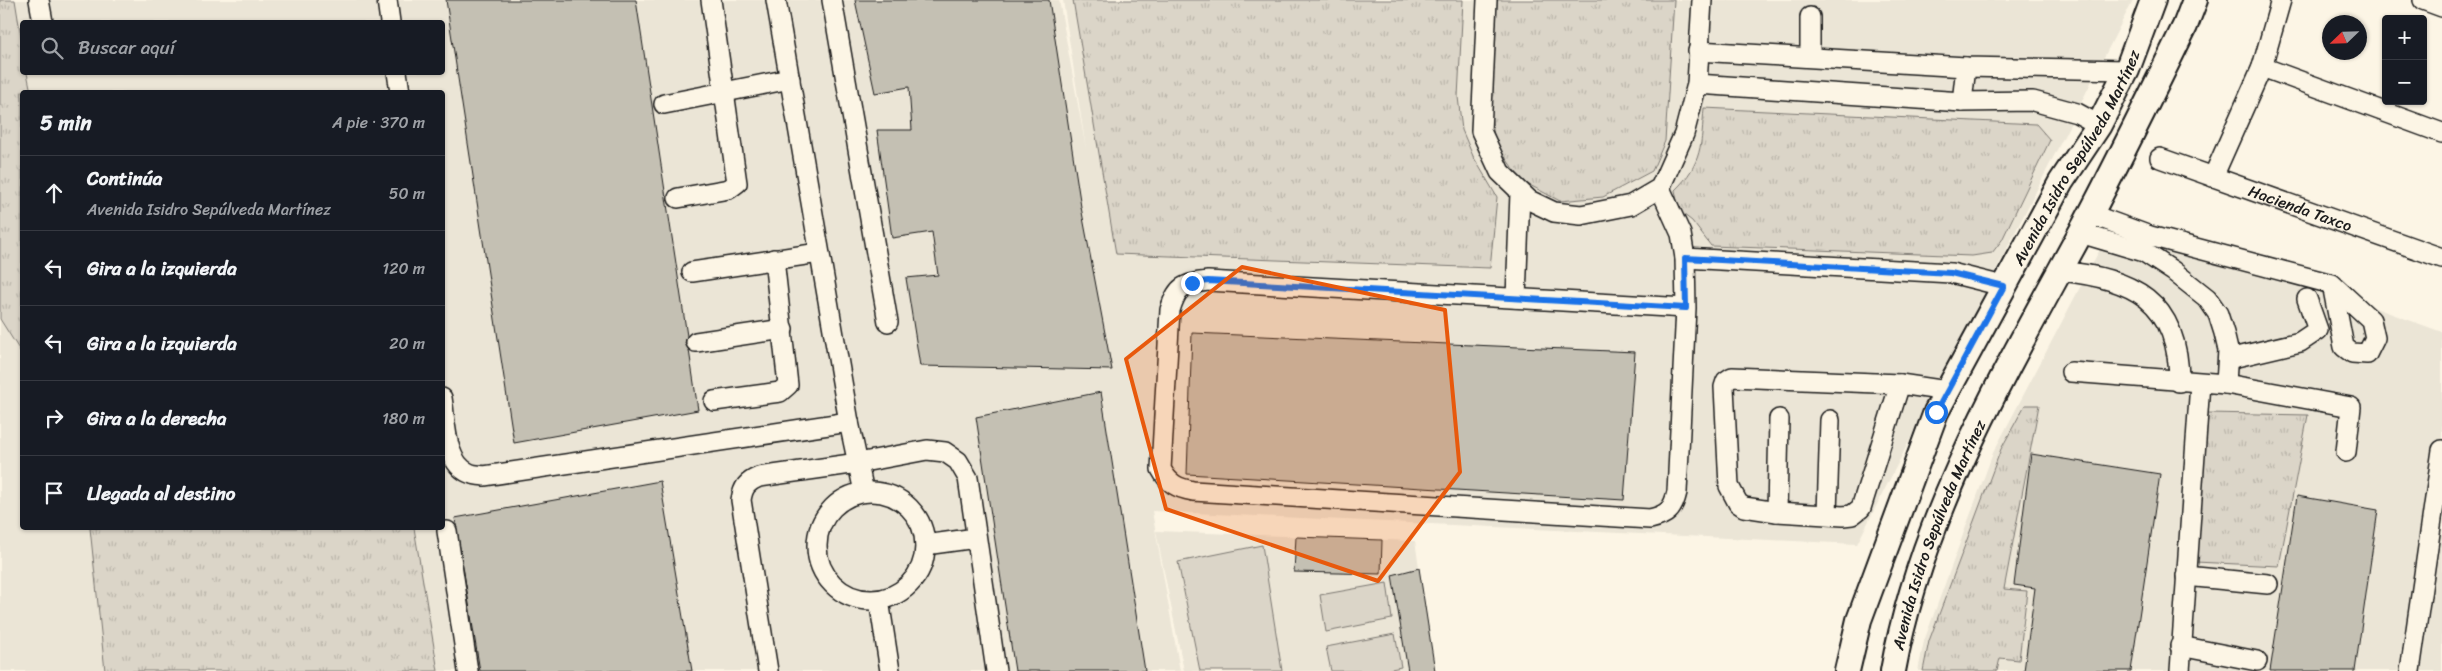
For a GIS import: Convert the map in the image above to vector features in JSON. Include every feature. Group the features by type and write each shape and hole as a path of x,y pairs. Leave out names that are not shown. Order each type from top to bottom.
{"main road":[{"name":"Avenida Isidro Sepúlveda Martínez","path":"1848,671 1859,620 1936,412 2061,182 2099,125 2127,70 2153,0"},
{"name":"Avenida Isidro Sepúlveda Martínez","path":"1893,671 1900,635 1925,554 1974,431 2085,223 2185,26 2195,0"}],"street":[{"path":"39,0 43,20"},
{"path":"387,0 390,20"},
{"path":"678,198 729,189 737,182 711,0"},
{"path":"776,0 848,422 864,492"},
{"path":"832,0 888,322"},
{"path":"1488,0 1481,131 1500,172 1520,193 1529,200 1554,212 1582,214 1631,205 1660,188 1684,134 1697,84 1702,0"},
{"path":"2213,177 2262,67 2281,0"},
{"path":"2423,0 2442,7"},
{"path":"1810,17 1810,57"},
{"path":"1698,50 1966,67 2127,70"},
{"path":"1962,102 1966,67"},
{"path":"2262,67 2442,133"},
{"path":"397,75 400,90"},
{"path":"664,104 790,79"},
{"path":"1697,84 1962,102 2033,101 2077,113 2099,125"},
{"name":"Hacienda Taxco","path":"2160,158 2442,258"},
{"path":"1660,188 1681,234 1685,258 1686,308 1677,492 1674,507 1664,516 1650,519 1193,491 1179,488 1167,481 1161,469 1170,310 1174,295 1182,287 1208,281 1686,308"},
{"path":"1516,298 1520,193"},
{"path":"2085,223 2150,236 2332,284"},
{"path":"2085,223 2144,252 2173,270 2207,298 2218,314 2224,333 2228,360 2226,384"},
{"path":"692,272 819,253"},
{"path":"1685,258 1951,273 2004,286"},
{"path":"714,401 785,390 788,385 789,378 774,259"},
{"path":"2059,271 2115,280 2135,290 2156,305 2176,344 2180,382"},
{"path":"2228,360 2300,342 2318,330 2307,299"},
{"path":"696,342 783,329"},
{"path":"2070,372 2180,382 2226,384 2351,407 2346,452"},
{"path":"1900,384 1861,508 1852,514 1777,512 1744,507 1732,495 1729,486 1724,387 1726,381 1732,377 1772,377 1900,384 1947,391"},
{"path":"2180,671 2180,646 2200,383"},
{"path":"445,418 449,445 456,462 468,473 484,476 848,422"},
{"path":"1777,512 1779,419"},
{"path":"1828,514 1830,420"},
{"path":"768,671 741,500 743,488 749,481 759,477 858,463 926,450 945,452 958,461 968,478 996,671"},
{"path":"2410,671 2442,450"},
{"path":"864,492 882,492 899,499 913,511 922,527 925,544 922,564 912,581 898,593 879,600 860,599 843,592 828,579 820,562 817,544 821,525 831,509 846,498 864,492"},
{"path":"447,531 468,671"},
{"path":"925,544 976,538"},
{"path":"2186,576 2268,584"},
{"path":"879,600 890,671"},
{"path":"2180,646 2257,662"}],"highlighted area":[{"path":"1242,267 1445,310 1460,472 1378,581 1166,509 1126,359"}],"shaded area":[{"path":"0,0 1059,0 1086,149 1063,0 2133,0 1857,544 1152,511 1180,671 0,671"},
{"path":"2118,215 2442,332 2442,671 1918,671 1924,641 1993,453"},
{"path":"1156,531 1415,541 1435,671 1184,671"}],"green space":[{"path":"0,0 15,0 20,31 20,75 27,75 31,90 20,90 20,351 0,319"},
{"path":"1073,0 1463,0 1458,97 1462,130 1473,156 1497,197 1490,268 1116,254"},
{"path":"1497,0 1674,0 1665,141 1652,171 1603,197 1560,201 1522,181 1495,143 1491,116"},
{"path":"1704,108 2036,124 2050,140 2002,240 1992,253 1972,256 1711,246 1692,221 1679,211 1675,190 1696,162 1701,143"},
{"path":"2025,405 2039,405 2004,589 2027,591 2019,660 2000,658 1997,671 1923,671 1929,641 2001,449"},
{"path":"2208,413 2308,415 2279,566 2195,562"},
{"path":"90,530 414,530 438,671 105,671"},
{"path":"1262,545 1282,671 1200,671 1178,562"},
{"path":"1387,583 1392,619 1326,632 1320,595"},
{"path":"1395,634 1401,667 1382,671 1331,671 1326,647"}],"building":[{"path":"446,0 636,0 687,336 685,343 689,350 698,410 514,443"},
{"path":"855,0 1049,0 1081,207 1112,370 920,366 906,278 938,275 932,232 892,238 877,130 912,130 909,87 875,93"},
{"path":"1192,333 1635,352 1624,500 1187,474"},
{"path":"1101,392 1145,671 1015,671 976,417"},
{"path":"2031,454 2160,474 2131,671 2024,671 2035,588 2014,585"},
{"path":"660,481 692,671 480,671 455,518"},
{"path":"2297,496 2378,510 2355,671 2270,671"},
{"path":"1296,537 1382,540 1381,574 1294,572"},
{"path":"1419,568 1435,671 1408,671 1392,575"}],"route":[{"path":"1192,283 1208,281 1686,308 1685,258 1951,273 2004,286 1936,412"}]}
